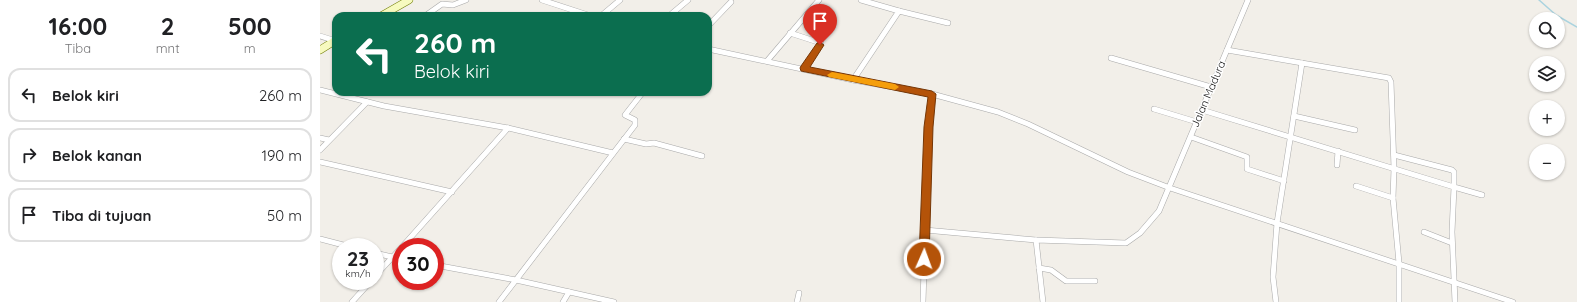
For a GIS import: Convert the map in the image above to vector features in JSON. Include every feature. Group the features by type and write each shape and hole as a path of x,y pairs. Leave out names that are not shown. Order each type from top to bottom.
{"main road":[{"path":"388,12 409,0"},
{"path":"320,50 332,42"}],"street":[{"path":"431,12 442,4 453,5 466,0"},
{"path":"542,0 550,1 580,12"},
{"path":"606,12 620,0"},
{"path":"674,12 688,0"},
{"path":"767,61 819,0"},
{"path":"860,0 948,23"},
{"name":"Jalan Madura","path":"925,230 1036,240 1126,242 1137,237 1159,211 1170,188 1248,0"},
{"path":"712,22 731,2"},
{"path":"853,80 899,11"},
{"path":"790,33 821,43 804,68"},
{"path":"320,36 332,40"},
{"path":"712,50 804,68 853,80 932,94 998,112 1028,124 1128,172 1170,188 1513,302"},
{"path":"1227,50 1390,78 1394,155 1393,198 1399,263 1399,302"},
{"path":"1111,58 1211,87"},
{"path":"1276,302 1273,277 1277,223 1302,63"},
{"path":"320,90 332,93"},
{"path":"923,302 929,127 932,94"},
{"path":"344,96 367,102 508,128 613,152"},
{"path":"499,302 636,123 634,119 627,117 626,115 640,96"},
{"path":"320,150 367,102"},
{"path":"1154,109 1197,122"},
{"path":"1202,110 1291,136 1482,196"},
{"path":"1294,116 1355,130"},
{"path":"410,238 508,128"},
{"path":"1191,137 1247,157 1247,169 1284,181"},
{"path":"320,138 329,140"},
{"path":"624,139 646,144 653,143 702,156"},
{"path":"1337,165 1338,151"},
{"path":"1394,155 1452,170 1454,172 1452,243 1455,302"},
{"path":"320,162 452,192"},
{"path":"1356,186 1393,198"},
{"path":"1424,232 1452,243"},
{"path":"320,239 332,242"},
{"path":"1036,240 1043,302"},
{"path":"384,255 392,257 384,266"},
{"path":"444,267 516,280 614,302"},
{"path":"1039,268 1053,270 1066,281 1095,281"},
{"path":"352,302 363,290"},
{"path":"563,302 569,292"},
{"path":"797,302 799,293"}],"waterway":[{"path":"1539,0 1556,15 1577,27"}],"slow traffic":[{"path":"832,75 895,87"}],"route":[{"path":"820,45 804,68 853,80 932,94 929,127 924,259"}]}
